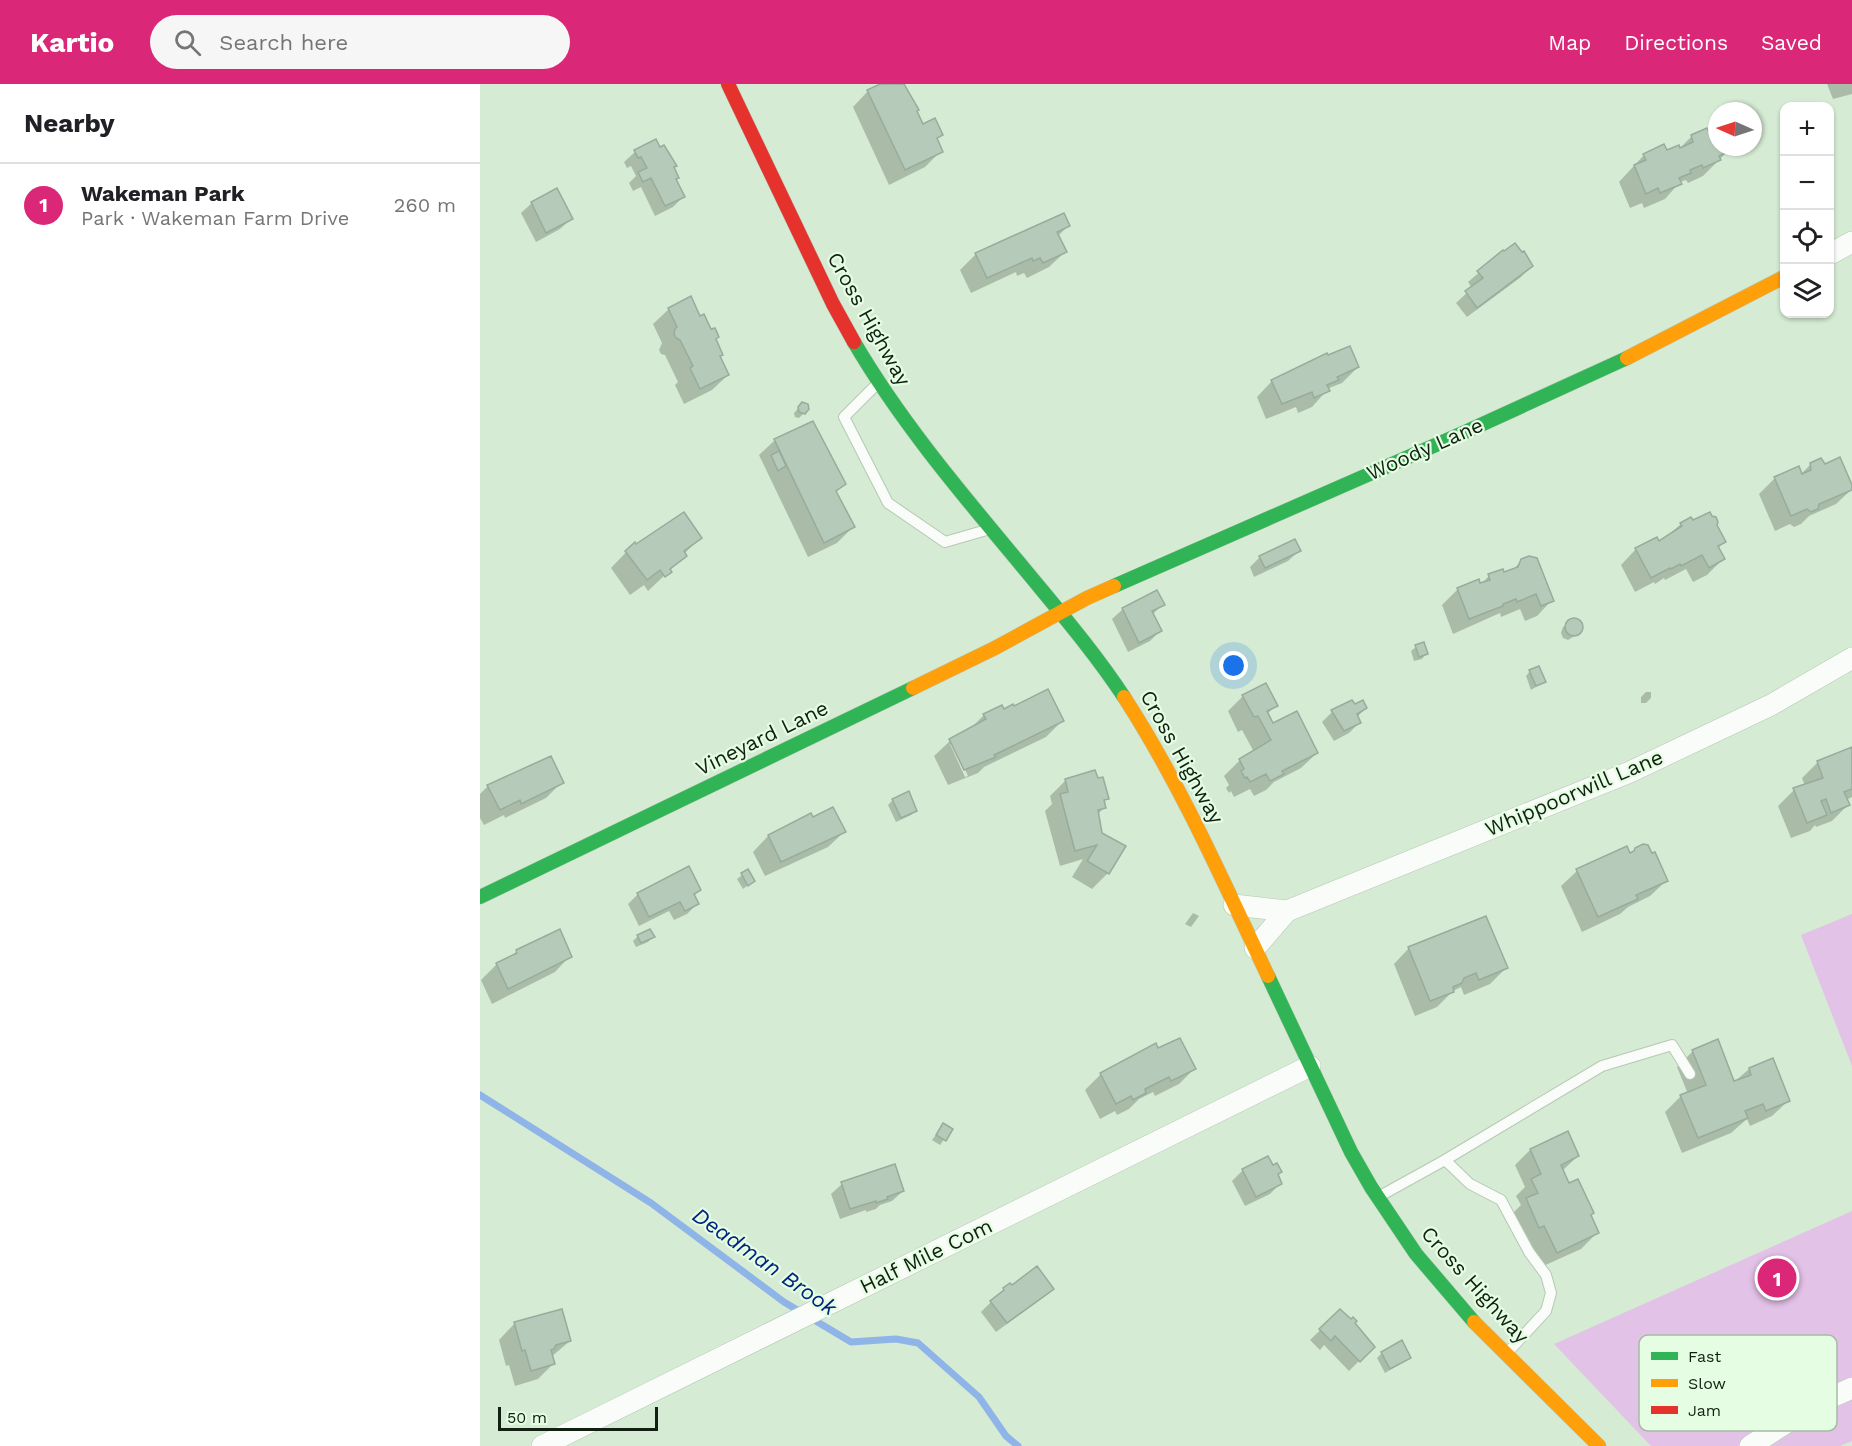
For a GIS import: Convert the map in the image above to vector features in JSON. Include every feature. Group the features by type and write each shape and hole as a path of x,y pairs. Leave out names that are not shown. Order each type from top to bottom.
{"street":[{"name":"Cross Highway","path":"728,84 833,304 878,383 923,444 1108,672 1139,719 1180,793 1351,1152 1377,1198 1415,1253 1442,1286 1599,1446"},
{"path":"1834,252 1852,242"},
{"name":"Woody Lane","path":"1061,613 1087,598 1619,362 1780,280"},
{"name":"Vineyard Lane","path":"480,897 985,653 1061,613"},
{"name":"Whippoorwill Lane","path":"1255,948 1287,911 1630,772 1771,705 1852,658"},
{"name":"Whippoorwill Lane","path":"1234,904 1287,911"},
{"name":"Half Mile Com","path":"542,1446 1310,1066"},
{"path":"1837,1395 1852,1388"},
{"path":"1750,1446 1773,1431"}],"lane":[{"path":"878,383 844,417 888,503 945,543 991,529"},
{"path":"1377,1198 1602,1066 1672,1045 1690,1074"},
{"path":"1445,1160 1470,1184 1501,1200 1529,1252 1546,1275 1551,1293 1546,1311 1507,1353"}],"shaded area":[{"path":"1852,914 1852,1066 1801,935"},
{"path":"1852,1211 1852,1441 1840,1446 1651,1446 1554,1344"}],"building":[{"path":"880,84 904,84 919,110 917,111 923,124 935,118 943,135 937,138 943,152 905,170 867,90"},
{"path":"1707,128 1708,156 1719,156 1721,160 1703,168 1702,165 1690,170 1691,173 1679,178 1682,184 1660,193 1658,188 1646,194 1634,165 1646,160 1643,154 1664,144 1667,150 1679,145 1680,148 1693,142 1691,135"},
{"path":"656,139 660,147 664,145 677,166 674,167 679,178 676,179 685,197 665,206 651,178 643,182 638,172 647,168 634,150"},
{"path":"557,188 573,219 546,233 531,202"},
{"path":"1064,213 1070,226 1057,232 1067,252 1043,263 1040,258 1033,261 1032,258 987,278 975,253"},
{"path":"1515,243 1522,252 1524,251 1533,266 1477,308 1465,291 1483,278 1477,271"},
{"path":"691,296 700,316 704,314 711,329 715,328 719,337 716,339 723,355 720,356 729,375 700,389 690,368 693,366 680,340 674,334 677,327 668,308"},
{"path":"1350,346 1359,367 1337,377 1339,380 1327,385 1330,391 1314,398 1312,392 1282,404 1271,380 1327,353 1328,355"},
{"path":"802,402 808,404 809,409 805,414 799,412 798,407"},
{"path":"813,421 846,484 836,491 855,527 824,543 774,439"},
{"path":"779,451 786,466 778,471 771,455"},
{"path":"1840,457 1852,490 1819,504 1818,509 1811,512 1807,509 1791,516 1774,477 1799,466 1802,474 1811,470 1810,463 1821,458 1825,464"},
{"path":"684,512 702,538 684,551 687,556 670,569 672,572 665,577 660,570 647,580 625,551 635,542 636,544"},
{"path":"1710,512 1716,517 1717,525 1726,542 1718,546 1725,559 1709,568 1702,555 1651,578 1635,548 1657,537 1659,541 1682,526 1680,523 1691,517 1693,520"},
{"path":"1295,539 1301,551 1265,568 1259,556"},
{"path":"1529,556 1537,558 1554,601 1541,606 1536,594 1517,602 1516,599 1469,619 1457,588 1479,579 1480,583 1490,580 1488,574 1518,567 1521,559"},
{"path":"1157,590 1165,605 1152,611 1162,631 1139,643 1122,608"},
{"path":"1574,618 1580,621 1583,627 1580,633 1574,636 1568,633 1565,627 1568,621"},
{"path":"1424,642 1428,654 1419,657 1415,645"},
{"path":"1539,666 1546,682 1536,686 1529,670"},
{"path":"1266,683 1278,706 1267,711 1273,723 1297,711 1318,753 1282,771 1284,774 1270,781 1266,774 1250,782 1241,771 1244,769 1239,759 1271,740 1258,716 1254,717 1242,695"},
{"path":"1048,689 1064,721 994,755 996,757 964,770 949,739 986,719 983,714 1002,705 1004,709 1013,704 1014,706"},
{"path":"1352,700 1355,704 1363,700 1367,708 1357,714 1361,723 1344,731 1331,710"},
{"path":"1852,747 1852,789 1844,792 1850,805 1831,813 1826,799 1821,801 1827,815 1807,823 1793,788 1823,778 1817,761"},
{"path":"551,756 564,783 521,804 520,800 500,810 487,785"},
{"path":"1095,770 1098,778 1103,777 1109,799 1104,800 1106,808 1098,810 1102,833 1126,846 1109,874 1087,861 1097,845 1075,851 1060,794 1068,792 1065,779"},
{"path":"909,791 917,811 901,818 892,799"},
{"path":"833,807 846,832 781,862 768,835 811,813 813,817"},
{"path":"1643,844 1648,845 1652,853 1655,852 1668,881 1636,895 1638,899 1598,917 1576,869 1627,846 1630,853"},
{"path":"689,866 701,890 694,894 699,904 685,911 680,902 649,917 637,893"},
{"path":"748,869 755,881 748,886 741,873"},
{"path":"1486,916 1508,968 1479,980 1476,973 1464,978 1462,983 1453,987 1454,992 1430,1001 1408,947"},
{"path":"560,929 572,957 508,989 496,963 517,953 516,950"},
{"path":"650,929 655,937 641,943 637,935"},
{"path":"1180,1038 1196,1069 1171,1081 1169,1077 1145,1089 1146,1093 1133,1100 1131,1096 1116,1104 1100,1073 1156,1043 1158,1048"},
{"path":"1718,1039 1734,1081 1751,1075 1749,1068 1773,1058 1790,1101 1766,1111 1763,1104 1745,1111 1748,1118 1698,1138 1680,1095 1706,1085 1692,1050"},
{"path":"943,1123 953,1129 946,1141 936,1135"},
{"path":"1568,1131 1579,1156 1561,1165 1569,1183 1578,1179 1594,1213 1591,1215 1599,1233 1557,1253 1544,1226 1539,1228 1526,1198 1538,1193 1531,1179 1541,1174 1530,1149"},
{"path":"1268,1156 1273,1165 1277,1163 1282,1172 1278,1174 1282,1184 1256,1197 1242,1169"},
{"path":"895,1164 904,1191 876,1203 876,1201 850,1209 841,1182"},
{"path":"1037,1266 1054,1289 1007,1323 990,1301 1004,1290 1003,1288 1010,1283 1012,1285"},
{"path":"562,1309 571,1341 556,1345 551,1350 555,1364 531,1371 525,1350 522,1351 514,1322"},
{"path":"1340,1309 1351,1319 1353,1317 1357,1321 1355,1323 1375,1347 1360,1362 1335,1336 1331,1341 1319,1329"},
{"path":"1402,1340 1411,1358 1390,1369 1381,1352"}],"waterway":[{"name":"Deadman Brook","path":"480,1095 651,1203 784,1302 851,1342 896,1339 918,1343 979,1397 1006,1436 1018,1446"}],"traffic: fast":[{"path":"854,342 874,375 919,438 1084,642 1124,697"},
{"path":"1114,586 1463,433 1627,358"},
{"path":"480,897 913,688"},
{"path":"1268,976 1351,1152 1371,1187 1416,1254 1474,1322"}],"traffic: slow":[{"path":"1627,358 1780,279"},
{"path":"913,688 1114,586"},
{"path":"1124,697 1183,799 1268,976"},
{"path":"1474,1322 1599,1446"}],"traffic: jam":[{"path":"728,84 833,304 854,342"}],"place":[{"name":"Wakeman Park","path":"1777,1278"}]}
